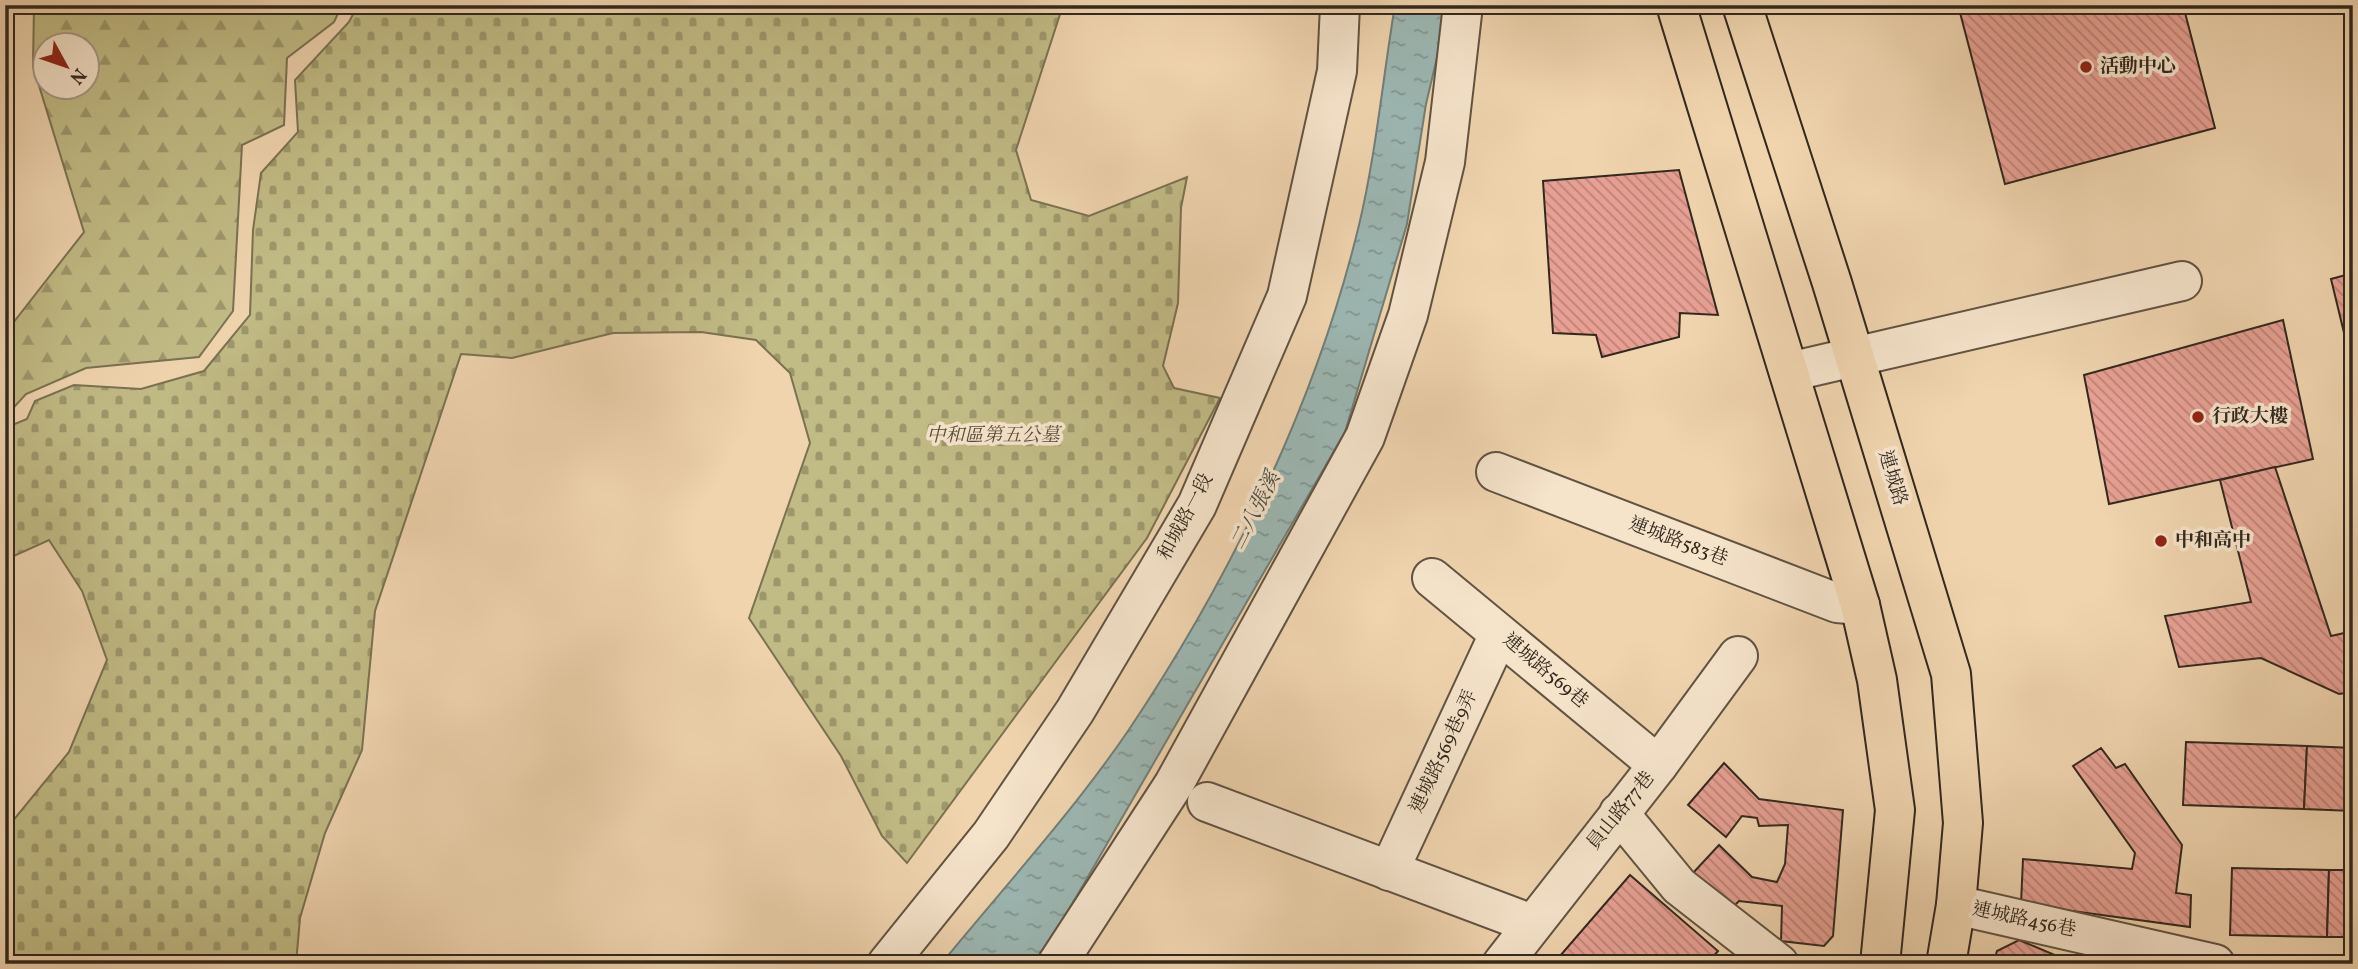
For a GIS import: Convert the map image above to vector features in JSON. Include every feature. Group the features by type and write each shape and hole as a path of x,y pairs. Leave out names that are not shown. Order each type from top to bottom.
{"main road":[{"path":"1676,5 1860,605 1877,680 1895,810 1880,964"},
{"name":"連城路","path":"1742,5 1854,356 1951,674 1963,823 1956,905 1945,964"}],"street":[{"name":"和城路一段","path":"887,964 991,835 1074,711 1196,505 1287,296 1337,71 1340,5"},
{"path":"1057,964 1174,784 1365,437 1408,315 1445,163 1463,5"},
{"path":"1788,372 2182,281"},
{"name":"連城路583巷","path":"1496,472 1837,603 1860,605"},
{"name":"連城路569巷","path":"1432,578 1658,765"},
{"name":"連城路569巷9弄","path":"1389,871 1499,634"},
{"name":"員山路77巷","path":"1502,964 1658,765 1738,656"},
{"path":"1207,802 1532,924"},
{"path":"1619,813 1679,886 1779,964"},
{"name":"連城路456巷","path":"1956,905 2211,963"}],"green space":[{"path":"34,5 342,5 334,22 287,58 284,125 242,145 233,311 199,357 86,368 26,394 5,417 5,328 13,323 84,232 44,102 102,102 102,32 34,32"},
{"name":"中和區第五公墓","path":"358,5 1063,5 1016,150 1031,200 1089,216 1187,177 1181,208 1178,303 1163,366 1174,388 1220,398 1147,538 907,863 882,836 841,756 749,618 810,443 790,373 756,340 701,332 613,333 512,358 461,354 375,611 362,750 325,833 300,918 296,964 5,964 5,826 12,822 69,752 107,660 82,591 49,540 5,560 5,428 27,419 35,401 74,385 141,389 204,371 250,315 253,230 261,173 298,132 295,80 349,22"}],"water":[{"name":"二八張溪","path":"1395,5 1449,7 1426,104 1407,224 1345,432 1052,939 1032,964 941,964 1061,820 1128,731 1201,613 1266,488 1319,358 1359,225 1375,143"}],"building":[{"name":"活動中心","path":"1958,5 2183,5 2215,128 2005,184"},
{"path":"1679,170 1718,315 1680,313 1679,337 1602,357 1596,335 1553,333 1543,181"},
{"path":"2353,273 2353,370 2331,279"},
{"name":"行政大樓","path":"2283,320 2313,459 2109,504 2084,375"},
{"path":"2275,467 2331,636 2353,631 2353,692 2339,694 2261,658 2179,667 2165,616 2251,602 2220,480"},
{"path":"2186,742 2307,746 2304,809 2183,805"},
{"path":"2307,746 2353,748 2353,811 2304,809"},
{"path":"2101,748 2116,768 2125,764 2182,845 2176,893 2191,895 2190,927 2021,904 2023,859 2132,869 2135,853 2073,766"},
{"path":"1724,763 1759,799 1843,810 1833,936 1824,946 1781,941 1782,906 1739,901 1732,908 1693,873 1719,845 1752,877 1777,882 1785,864 1788,825 1759,826 1757,818 1742,816 1726,837 1688,805"},
{"path":"2232,868 2329,870 2327,937 2230,935"},
{"path":"2329,870 2353,870 2353,937 2327,937"},
{"path":"1630,875 1718,951 1707,964 1652,964 1645,958 1641,964 1553,964"},
{"path":"2019,940 2062,958 2061,964 1993,964 1997,951"}],"place":[{"name":"活動中心","path":"2086,67"},
{"name":"行政大樓","path":"2198,417"},
{"name":"中和高中","path":"2161,541"}]}
